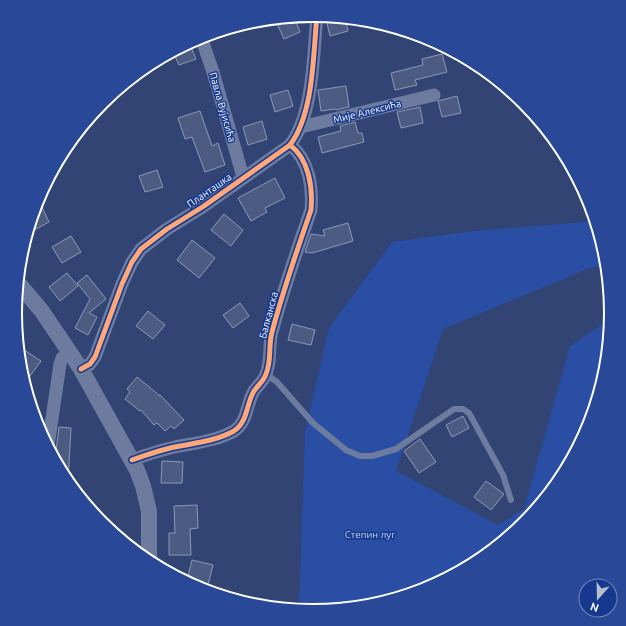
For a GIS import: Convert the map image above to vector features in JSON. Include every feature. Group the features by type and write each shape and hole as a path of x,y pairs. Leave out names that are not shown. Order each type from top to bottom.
{"street":[{"name":"Планташка","path":"81,370 90,364 95,356 122,284 132,262 141,249 167,229 204,206 290,145 301,127 309,94 316,22"},
{"name":"Павла Вујисића","path":"203,43 213,72 243,177"},
{"name":"Мије Алексића","path":"301,127 434,95"},
{"name":"Балканска","path":"132,460 157,452 210,440 233,431 240,426 245,418 254,391 266,374 270,362 269,345 274,325 311,210 312,197 309,179 302,157 290,145"},
{"path":"23,289 41,310 81,370 137,470 143,486 149,511 149,554"},
{"path":"49,436 60,364 62,358 70,353"}],"lane":[{"path":"266,374 277,382 313,423 346,450 360,456 372,456 396,449 454,409 463,409 469,414 503,475 511,500"}],"green space":[{"name":"Степин луг","path":"590,221 600,266 587,269 443,329 396,471 498,525 524,509 570,346 603,323 602,351 594,388 589,407 574,442 555,475 519,519 490,544 458,565 424,582 407,589 388,594 351,602 299,603 305,432 329,328 392,242 474,231"}],"building":[{"path":"296,23 300,32 284,39 277,24"},
{"path":"327,23 346,24 348,31 330,36"},
{"path":"192,49 196,59 179,65 175,57"},
{"path":"442,54 447,72 415,80 417,85 395,90 391,73 423,65 422,59"},
{"path":"346,86 349,107 321,111 318,90"},
{"path":"288,90 293,106 275,112 270,95"},
{"path":"457,96 461,113 442,117 438,101"},
{"path":"420,107 423,123 401,128 397,112"},
{"path":"200,111 212,146 218,143 225,165 205,172 192,137 185,139 178,118"},
{"path":"262,121 267,139 248,145 243,127"},
{"path":"355,122 358,133 362,133 364,142 322,153 318,137 341,131 340,126"},
{"path":"157,170 163,187 145,192 139,176"},
{"path":"275,178 285,198 265,208 267,212 251,221 238,198"},
{"path":"42,207 49,222 34,230"},
{"path":"224,214 243,230 231,246 211,230"},
{"path":"348,223 353,241 312,253 305,252 311,234 325,236 323,230"},
{"path":"71,236 81,252 62,263 52,247"},
{"path":"192,240 215,258 199,278 177,260"},
{"path":"67,273 78,286 60,301 49,287"},
{"path":"87,275 106,299 89,313 97,317 88,335 75,328 90,299 77,283"},
{"path":"240,303 249,316 233,328 223,315"},
{"path":"148,311 165,325 153,339 136,326"},
{"path":"292,324 315,330 311,345 288,340"},
{"path":"24,350 41,361 29,375"},
{"path":"137,377 160,395 184,420 174,429 171,426 165,431 157,423 154,425 141,410 140,411 125,399 130,392 127,389"},
{"path":"463,416 469,428 452,437 446,425"},
{"path":"59,427 71,428 69,471 56,449"},
{"path":"420,439 436,462 419,473 404,451"},
{"path":"162,461 183,462 182,483 161,483"},
{"path":"486,481 504,494 491,510 474,497"},
{"path":"197,505 198,528 190,529 191,555 169,555 169,533 175,533 174,506"},
{"path":"192,560 213,565 208,585 188,576"}],"cycle path":[{"path":"81,369 90,364 95,357 122,284 132,262 141,249 167,229 204,206 290,145 298,132 304,117 308,100 313,65 316,22"},
{"path":"132,460 148,454 220,437 234,431 242,423 251,396 264,379 268,369 272,332 285,286 311,210 310,183 306,166 302,158 290,145"}]}
